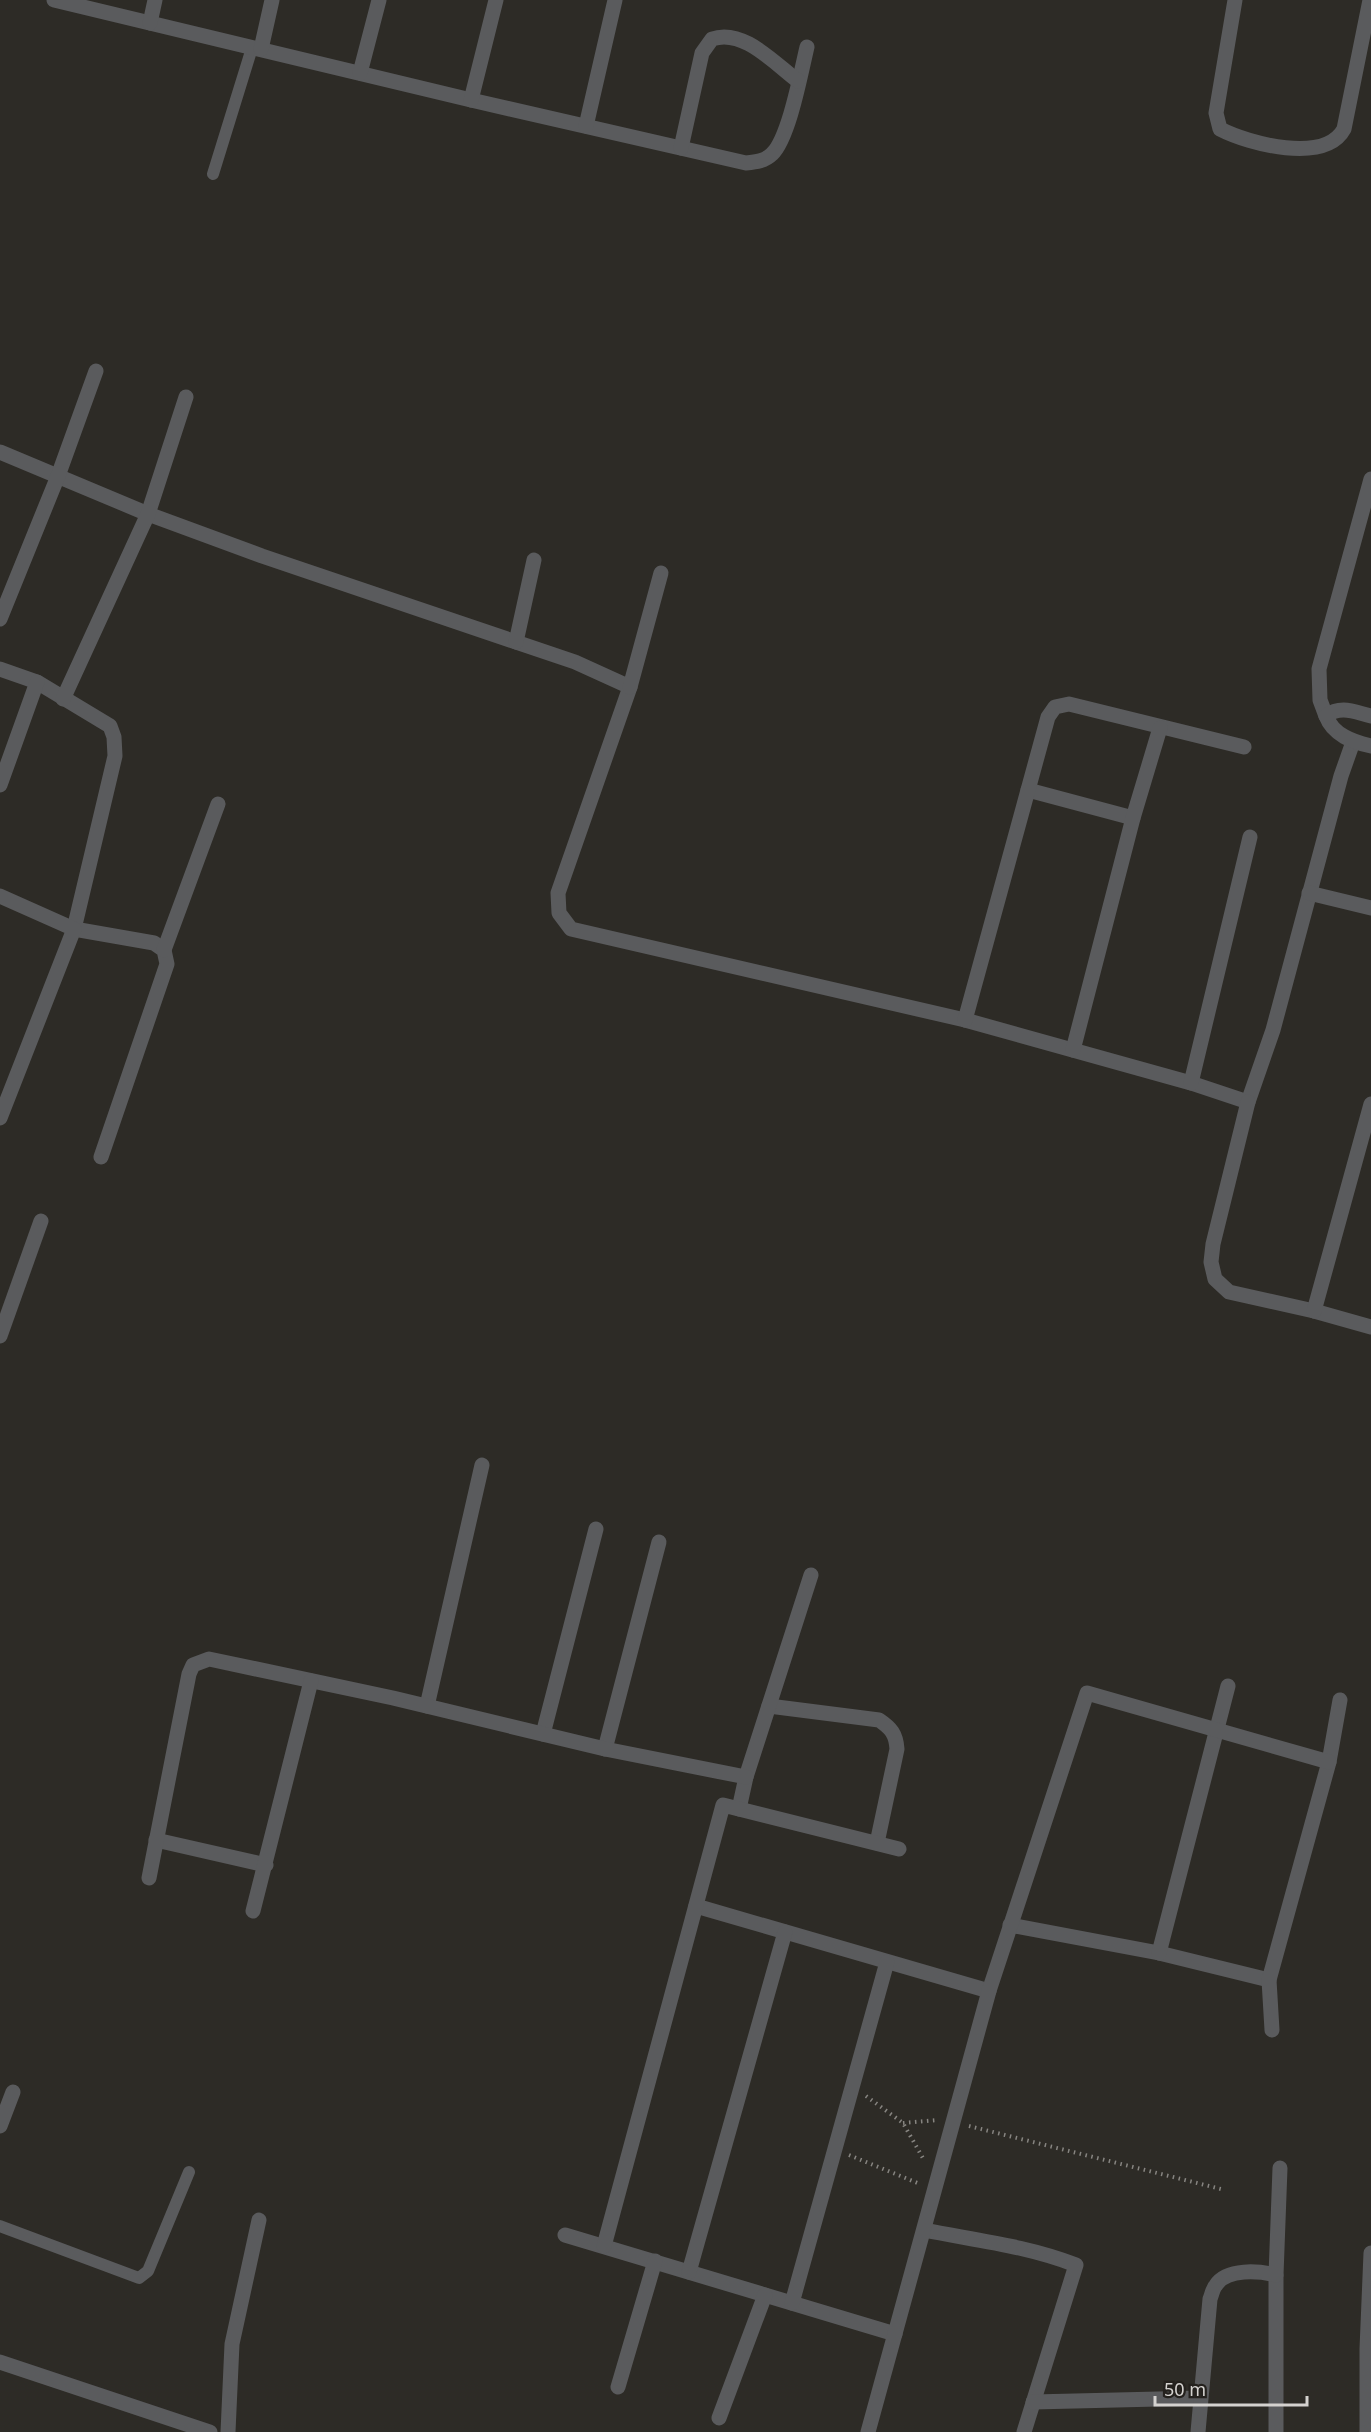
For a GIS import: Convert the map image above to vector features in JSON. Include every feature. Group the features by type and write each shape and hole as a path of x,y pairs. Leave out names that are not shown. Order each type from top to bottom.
{"street":[{"path":"54,0 746,163 760,161 772,155 782,141 807,47"},
{"path":"150,23 155,0"},
{"path":"256,48 272,0"},
{"path":"360,73 379,0"},
{"path":"471,100 496,0"},
{"path":"586,126 615,0"},
{"path":"1235,0 1215,112 1220,129 1236,137 1293,149 1323,146 1339,139 1344,129 1370,0"},
{"path":"681,148 702,53 712,39 732,36 744,40 798,81"},
{"path":"0,619 58,476 96,371"},
{"path":"63,699 148,514 186,397"},
{"path":"0,452 148,514 262,556 575,662 622,681 630,687"},
{"path":"1371,479 1319,669 1320,700 1329,718 1353,742 1371,746"},
{"path":"516,642 534,560"},
{"path":"661,573 630,687 558,893 560,913 572,929 965,1020 1191,1083 1248,1102"},
{"path":"0,669 37,682 63,699 107,722 114,736 115,756 74,929 0,1118"},
{"path":"0,785 37,682"},
{"path":"965,1020 1048,717 1055,707 1070,704 1244,747"},
{"path":"1329,718 1345,709 1371,716"},
{"path":"1073,1050 1133,818 1160,728"},
{"path":"1353,742 1341,776 1273,1030 1248,1102 1213,1244 1211,1262 1215,1279 1229,1292 1314,1311 1371,1327"},
{"path":"1028,790 1133,818"},
{"path":"101,1157 164,976 167,964 164,950 218,804"},
{"path":"1191,1083 1250,837"},
{"path":"1309,893 1371,908"},
{"path":"0,896 74,929 154,943 164,950"},
{"path":"1314,1311 1371,1104"},
{"path":"0,1336 41,1221"},
{"path":"427,1706 482,1465"},
{"path":"543,1734 596,1529"},
{"path":"605,1749 659,1542"},
{"path":"739,1809 746,1777 811,1575"},
{"path":"149,1878 193,1665 209,1659 427,1706 605,1749 746,1777"},
{"path":"253,1911 311,1680"},
{"path":"1159,1953 1228,1686"},
{"path":"868,2432 989,1991 1087,1693 1329,1762"},
{"path":"1272,2030 1269,1980 1329,1762 1340,1700"},
{"path":"769,1706 879,1720 891,1727 897,1740 897,1749 877,1844"},
{"path":"604,2246 723,1805 900,1849"},
{"path":"156,1840 266,1864"},
{"path":"696,1906 989,1991"},
{"path":"1010,1925 1159,1953 1269,1980"},
{"path":"689,2272 785,1932"},
{"path":"792,2303 888,1962"},
{"path":"0,2126 13,2092"},
{"path":"1276,2432 1276,2275 1280,2168"},
{"path":"228,2432 232,2344 259,2220"},
{"path":"924,2230 1008,2246 1076,2265 1024,2432"},
{"path":"565,2235 895,2334"},
{"path":"1367,2432 1367,2349 1371,2253"},
{"path":"618,2387 655,2261"},
{"path":"1198,2432 1210,2299 1215,2285 1225,2276 1239,2273 1265,2272 1276,2275"},
{"path":"719,2418 765,2295"},
{"path":"0,2362 210,2432"},
{"path":"1033,2402 1200,2398"}],"lane":[{"path":"213,174 256,48"},
{"path":"0,2226 139,2278 148,2271 189,2172"}],"path":[{"path":"852,2086 903,2123 922,2154 934,2189"},
{"path":"903,2123 934,2120 953,2122 1221,2189"},
{"path":"835,2149 934,2189"}]}
